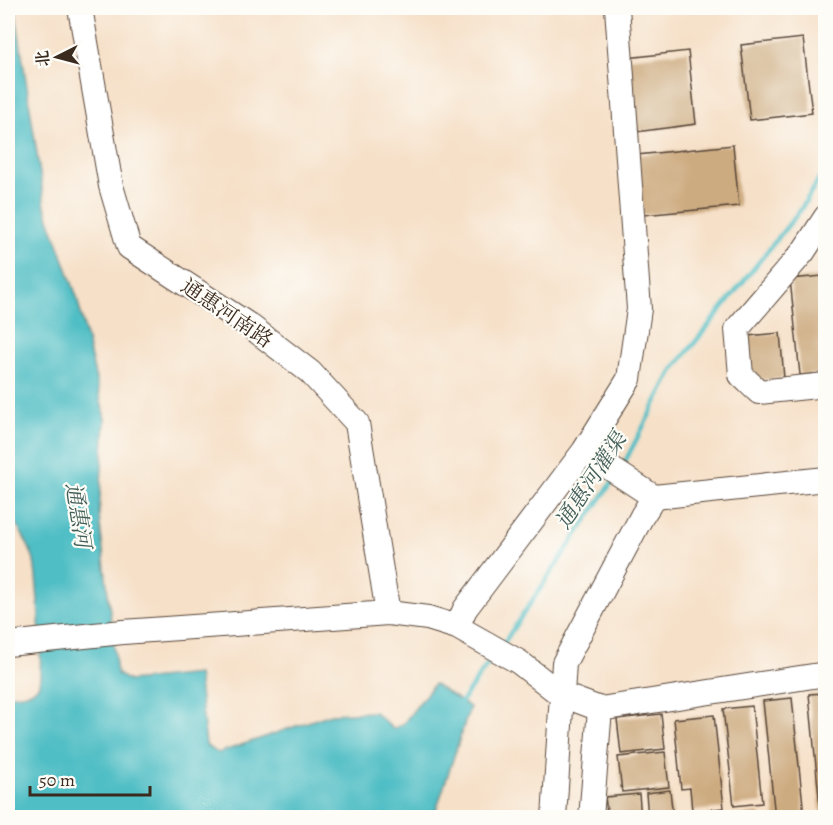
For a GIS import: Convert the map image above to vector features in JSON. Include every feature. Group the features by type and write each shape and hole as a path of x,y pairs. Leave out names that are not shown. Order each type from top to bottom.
{"street":[{"name":"通惠河南路","path":"80,8 111,186 129,247 250,326 310,372 357,423 388,613"},
{"path":"457,627 465,609 584,451 629,379 639,309 617,8"},
{"path":"825,217 814,251 736,329 741,375 759,392 825,385"},
{"path":"584,451 654,497 825,479"},
{"path":"554,818 560,694 564,663 654,497"},
{"path":"18,643 123,632 388,613 429,618 457,627 519,662 560,694 600,708 825,674"},
{"path":"591,818 600,708"}],"water":[{"name":"通惠河","path":"8,8 15,8 45,207 77,297 105,419 99,515 117,674 129,681 198,674 206,745 218,753 331,714 374,712 393,729 403,724 434,684 470,707 434,817 8,817 8,696 28,693 38,686 40,645 33,557 8,508"}],"building":[{"path":"803,38 812,113 750,120 741,45"},
{"path":"688,51 696,124 636,132 627,58"},
{"path":"733,145 739,206 643,215 637,155"},
{"path":"823,276 826,300 826,373 800,375 790,279"},
{"path":"780,333 784,378 753,381 748,336"},
{"path":"826,693 826,818 821,818 809,694"},
{"path":"792,698 804,815 775,818 763,701"},
{"path":"752,706 762,803 734,806 723,709"},
{"path":"661,714 665,749 621,754 617,719"},
{"path":"714,715 724,808 692,811 690,788 681,789 674,719"},
{"path":"665,752 669,787 622,792 618,757"},
{"path":"670,790 673,818 648,818 646,793"},
{"path":"639,794 641,818 608,818 605,797"},
{"path":"760,813 760,818 733,818 733,816"}],"waterway":[{"name":"通惠河灌渠","path":"622,467 673,370 801,209 826,168"},
{"name":"通惠河灌渠","path":"503,644 614,479"},
{"name":"通惠河灌渠","path":"459,705 494,655"}]}
